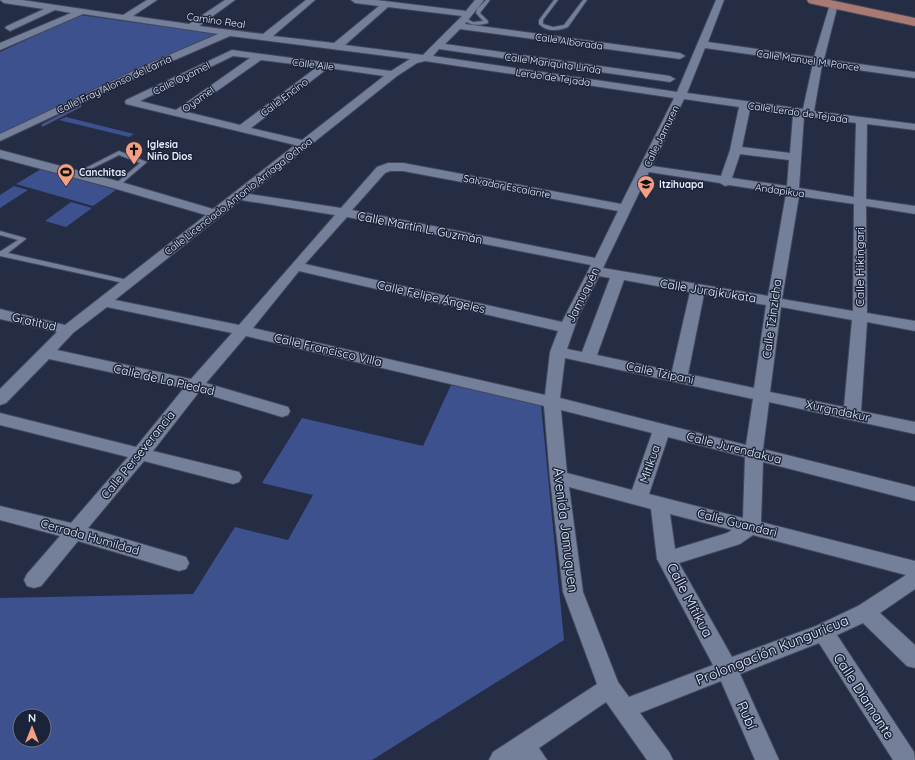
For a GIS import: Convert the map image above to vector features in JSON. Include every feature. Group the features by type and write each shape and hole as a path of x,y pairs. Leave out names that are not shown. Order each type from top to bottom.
{"main road":[{"path":"813,0 915,22"},
{"path":"851,0 915,13"}],"street":[{"path":"0,6 11,0"},
{"name":"Camino Real","path":"11,0 57,9 265,38 426,58"},
{"path":"10,28 79,0"},
{"path":"124,18 153,0"},
{"path":"191,27 230,0"},
{"path":"265,38 311,0"},
{"name":"Calle Alborada","path":"355,0 386,4 568,41 680,56"},
{"name":"Calle Licenciado Antonio Arriaga Ochoa","path":"0,399 68,330 394,74 413,62 426,58 480,0"},
{"name":"Calle Jamuren","path":"599,263 681,95 720,0"},
{"path":"336,47 386,4"},
{"name":"Calle Tzinzicha","path":"752,526 754,453 774,302 793,192 795,157 804,112 834,4"},
{"path":"0,47 80,12"},
{"path":"0,26 36,32"},
{"name":"Calle Fray Alonso de Larria","path":"0,138 159,63 229,33"},
{"path":"553,63 568,41"},
{"name":"Calle Manuel M. Ponce","path":"701,44 915,75"},
{"name":"Calle Mariquita Linda","path":"436,46 670,79"},
{"name":"Calle Aile","path":"232,53 394,74"},
{"name":"Calle Oyamel","path":"130,102 232,53"},
{"name":"Oyamel","path":"130,102 179,113 258,57"},
{"name":"Lerdo de Tejada","path":"426,58 681,95"},
{"name":"Calle Encino","path":"242,129 326,65"},
{"name":"Calle Lerdo de Tejada","path":"681,95 745,105 915,127"},
{"path":"725,182 736,150 745,105"},
{"path":"179,113 304,144"},
{"name":"Calle Hikingari","path":"852,414 860,316 862,120"},
{"path":"736,150 795,157"},
{"path":"0,154 117,185 215,214"},
{"name":"Salvador Escalante","path":"388,167 403,167 625,209"},
{"name":"Calle Perseverancia","path":"34,580 299,262 381,170 388,167"},
{"name":"Andapikua","path":"645,168 725,182 915,210"},
{"name":"Calle Martín L. Guzmán","path":"240,196 346,210 469,234 599,263"},
{"name":"Calle Felipe Ángeles","path":"299,262 569,322"},
{"name":"Calle Jurajkukata","path":"599,263 618,276 915,326"},
{"name":"Jamuquén","path":"569,322 599,263"},
{"path":"588,358 618,276"},
{"path":"679,377 698,289"},
{"name":"Calle Francisco Villa","path":"104,302 243,330 552,402"},
{"name":"Gratitud","path":"1,316 68,330"},
{"name":"Avenida Jamuquen","path":"569,322 558,352 552,402 559,478 573,592 609,688 661,760"},
{"name":"Calle Tzipani","path":"558,352 762,395"},
{"name":"Calle de La Piedad","path":"45,353 195,385 282,411"},
{"name":"Xurgndakur","path":"762,395 915,428"},
{"name":"Calle Jurendakua","path":"552,402 915,494"},
{"path":"0,419 233,477"},
{"name":"Mitikua","path":"638,498 662,430"},
{"name":"Calle Guandari","path":"559,478 752,526 915,569"},
{"name":"Calle Mitikua","path":"660,504 667,559 727,669"},
{"name":"Cerrada Humildad","path":"0,513 75,532 179,563"},
{"path":"667,559 734,539 752,526"},
{"name":"Prolongación Kunguricua","path":"624,709 823,632 865,612 915,579"},
{"path":"865,612 915,659"},
{"name":"Calle Diamante","path":"823,632 906,760"},
{"name":"Rubí","path":"727,669 767,760"},
{"path":"501,760 529,753 609,688"}],"lane":[{"path":"463,20 469,23 486,22 478,13 488,0"},
{"path":"556,0 541,20 541,24 543,26 553,28 566,26 585,0"},
{"path":"77,174 120,153 144,162 117,185"},
{"path":"0,233 23,239 1,254"},
{"path":"1,254 128,282"}],"shaded area":[{"path":"80,15 218,34 0,134 0,52"},
{"path":"66,117 134,134 129,137 59,120"},
{"name":"Canchitas","path":"41,169 116,190 93,206 16,184"},
{"path":"14,186 28,190 0,208 0,195"},
{"path":"71,202 92,208 66,227 45,221"},
{"path":"451,385 541,405 564,640 372,760 0,760 0,598 193,594 235,527 288,540 313,495 262,483 302,418 423,446"}],"waterway":[{"path":"43,125 80,106"}],"place":[{"name":"Iglesia Niño Dios","path":"134,165"},
{"name":"Canchitas","path":"66,187"},
{"name":"Itzihuapa","path":"646,199"}]}
